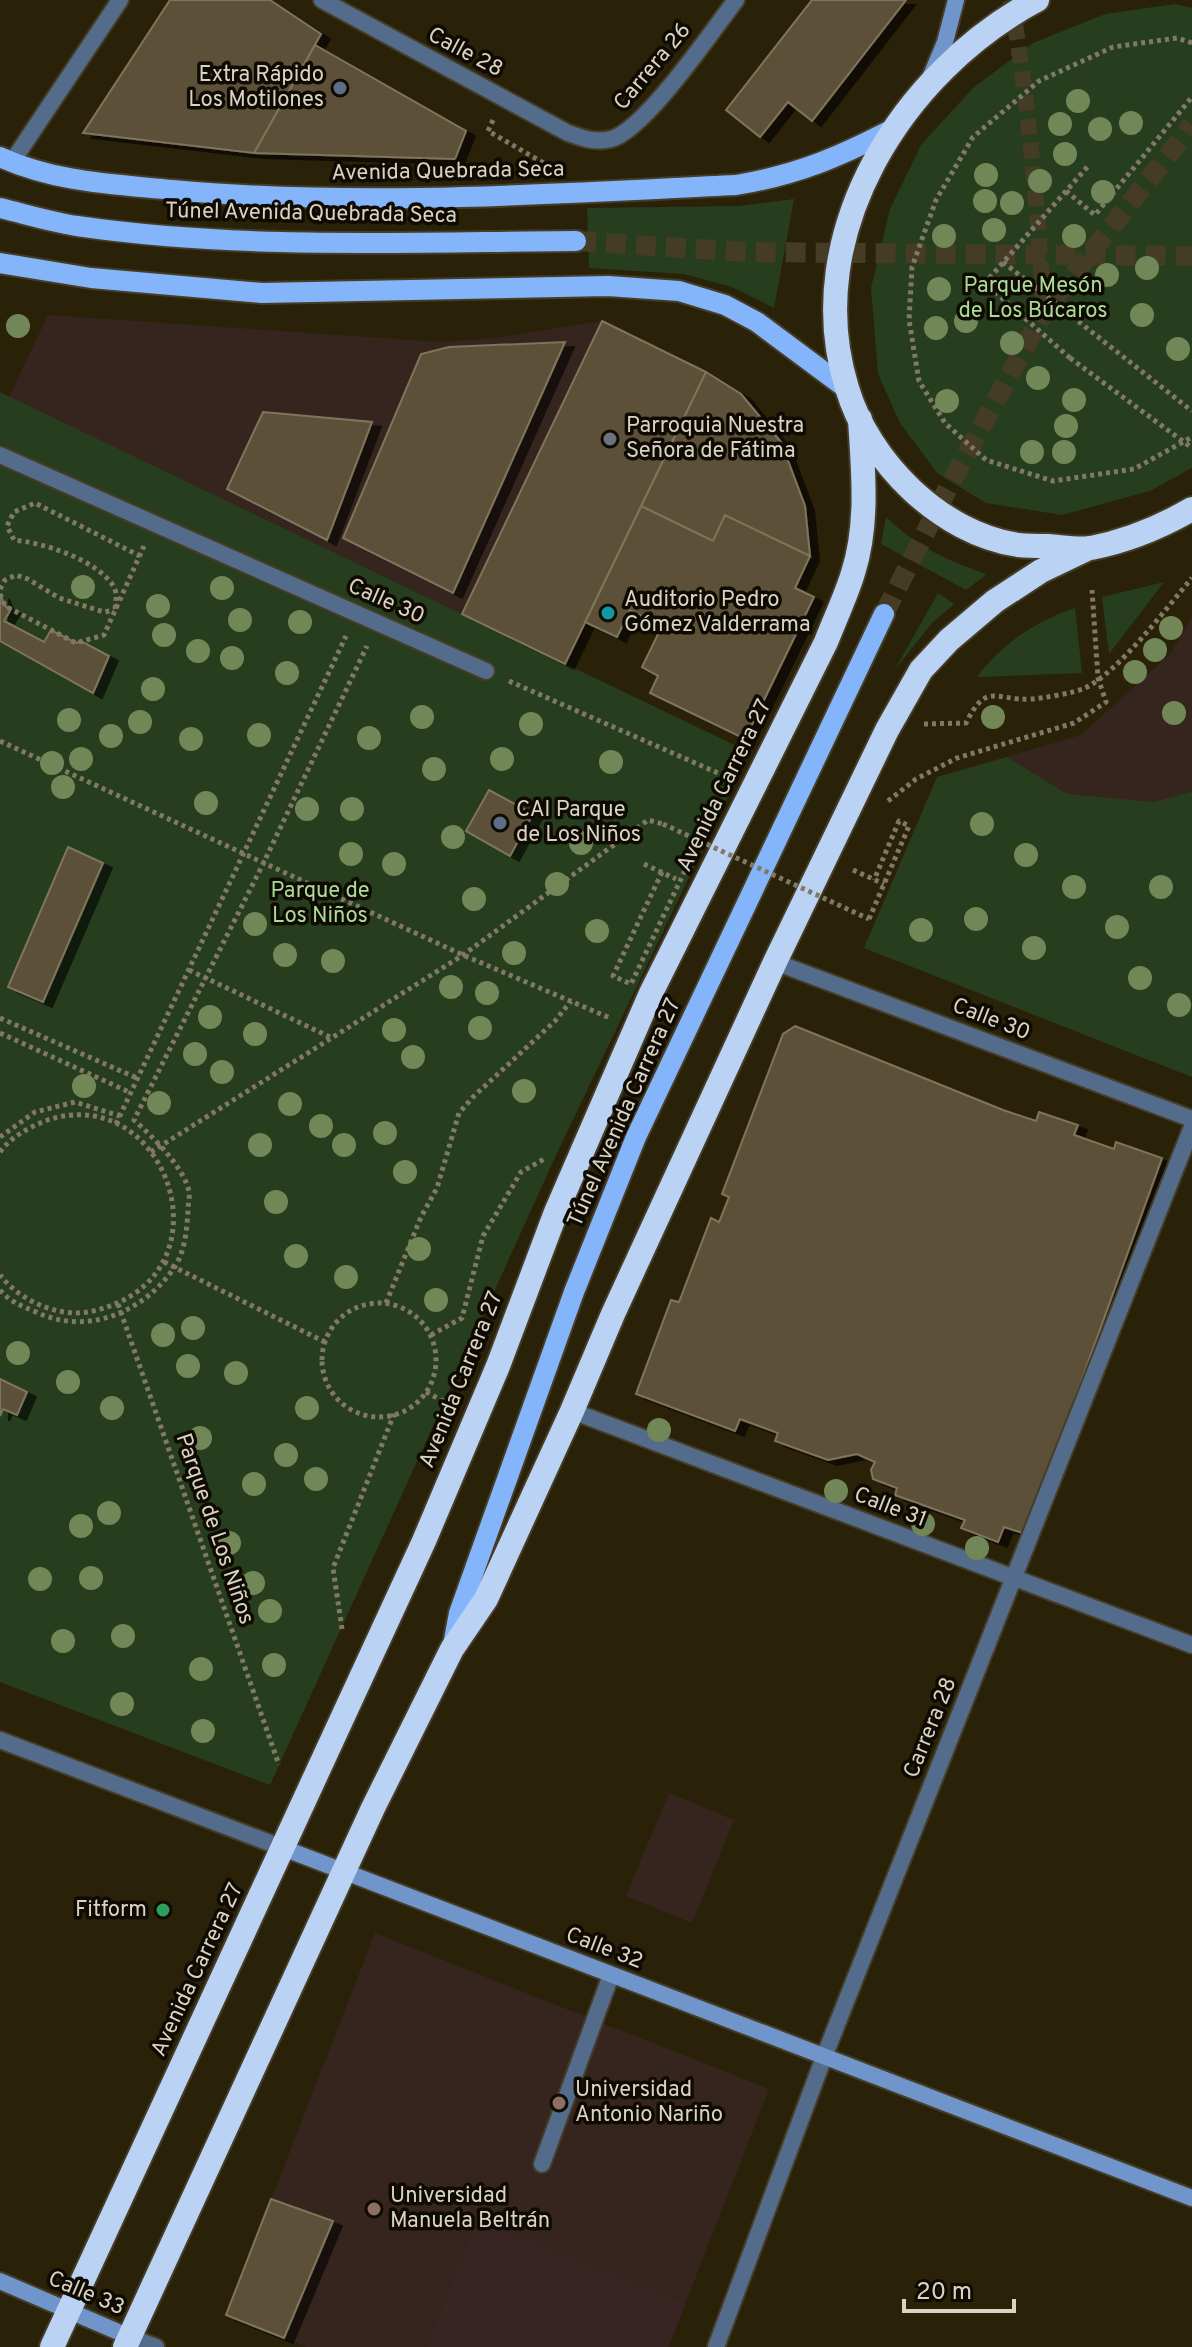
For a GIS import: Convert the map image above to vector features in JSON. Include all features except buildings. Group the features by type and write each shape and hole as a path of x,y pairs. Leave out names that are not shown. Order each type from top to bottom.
{"highway":[{"path":"1037,0 971,41 929,83 891,130 861,189 846,231 839,269 836,314 838,349 847,389 860,419 888,465 925,502 970,530 1016,545 1089,548"},
{"name":"Avenida Carrera 27","path":"52,2347 424,1541 498,1366 556,1212 651,993 826,642 854,570 863,518 860,419"},
{"path":"127,2342 343,1872 452,1649 486,1599 775,962 887,730 921,670 949,640 995,601 1041,571 1089,548 1158,528 1192,509"}],"main road":[{"name":"Avenida Quebrada Seca","path":"6,160 68,180 216,194 437,199 736,185 774,179 811,168 891,130"},
{"name":"Túnel Avenida Quebrada Seca","path":"0,208 74,226 167,236 297,243 576,241"},
{"path":"0,263 91,278 262,293 595,286 679,291 725,305 757,322 847,389"},
{"name":"Túnel Avenida Carrera 27","path":"452,1649 459,1613 574,1292 636,1137 884,614"}],"street":[{"path":"6,160 120,0"},
{"name":"Calle 28","path":"322,0 568,133 590,141"},
{"name":"Carrera 26","path":"590,141 612,139 645,118 736,0"},
{"path":"929,83 945,42 956,0"},
{"name":"Calle 30","path":"0,455 486,671"},
{"name":"Calle 30","path":"775,962 1192,1119"},
{"name":"Carrera 28","path":"716,2347 824,2057 1192,1127"},
{"name":"Calle 31","path":"572,1411 1192,1645"},
{"name":"Calle 32","path":"0,1740 1192,2198"},
{"path":"542,2164 611,1975"},
{"name":"Calle 33","path":"0,2281 69,2311 127,2342 156,2347"}],"path":[{"path":"1192,43 1177,38 1113,47 1039,81 973,137 936,200 912,267 909,320 919,381 945,423 986,460 1053,481 1134,469 1192,437"},
{"path":"1066,191 1095,215 1192,97"},
{"path":"504,99 488,131 556,170"},
{"path":"1089,165 985,283 1070,358 1192,448"},
{"path":"1003,262 1192,411"},
{"path":"35,503 140,556 104,635 76,643 5,606 0,591 5,580 16,575 59,598 104,612 115,609 117,594 112,584 92,566 39,543 14,540 7,526 14,512 35,503"},
{"path":"922,724 966,723 976,704 993,694 1030,699 1085,688 1123,658 1192,578"},
{"path":"881,807 916,779 957,758 1074,723 1106,702 1098,678 1092,590"},
{"path":"116,1124 356,613"},
{"path":"0,1290 8,1299 47,1318 85,1323 122,1315 175,1267 187,1234 189,1190 162,1145 134,1120 264,862 378,623"},
{"path":"486,671 754,789"},
{"path":"0,741 463,955 619,1021"},
{"path":"151,1152 463,955 648,820 663,824 869,919 909,826 899,821 874,880"},
{"path":"662,872 613,976 631,984 699,841"},
{"path":"189,970 332,1038"},
{"path":"386,1303 421,1217 437,1188 459,1113 555,1021 571,1001"},
{"path":"0,1018 137,1078"},
{"path":"0,1033 129,1092"},
{"path":"0,1137 35,1112 75,1102 120,1116"},
{"path":"0,1152 28,1127 57,1117 87,1116 116,1124 144,1142 164,1169 173,1201 174,1233 164,1262 143,1288 118,1304 89,1313 58,1311 30,1301 0,1275"},
{"path":"431,1335 462,1318 483,1236 521,1172 558,1151"},
{"path":"164,1262 325,1342"},
{"path":"386,1303 404,1308 420,1320 431,1335 436,1354 435,1372 426,1392 415,1404 381,1417 363,1415 346,1406 333,1393 325,1376 325,1342 335,1323 350,1311 367,1304 386,1303"},
{"name":"Parque de Los Niños","path":"118,1304 279,1765"},
{"path":"426,1392 445,1402"},
{"path":"342,1629 333,1568 394,1414"}],"shaded area":[{"path":"48,315 440,342 495,338 602,321 462,614 9,397"},
{"path":"1192,617 1192,1077 864,948 937,777 1081,735 1170,654"},
{"path":"669,1793 734,1820 692,1923 626,1896"},
{"name":"Universidad Antonio Nariño","path":"375,1933 769,2089 686,2302 476,2219 426,2347 307,2347 226,2315"},
{"path":"476,2218 686,2302 669,2347 426,2347"}],"green space":[{"name":"Parque Mesón de Los Búcaros","path":"1175,4 1192,8 1192,468 1150,491 1062,515 986,503 938,474 900,423 878,374 871,288 890,209 921,145 973,88 1033,43 1105,14"},
{"path":"794,199 774,308 732,287 684,274 589,268 587,208 738,206"},
{"name":"Parque de Los Niños","path":"0,392 749,752 558,1151 270,1785 0,1682"},
{"path":"886,517 933,552 987,574 966,590 881,544"},
{"path":"1164,582 1109,654 1102,597"},
{"path":"938,593 954,604 931,624 894,671"},
{"path":"1075,608 1082,673 977,677 997,654 1020,635"},
{"path":"1007,757 1067,794 1153,802 1192,792 1192,1077 864,948 937,777"}],"tunnel":[{"path":"1011,0 1028,116 1044,312"},
{"path":"884,614 1044,312 1192,125"},
{"path":"576,241 745,252 1192,256"}],"place":[{"name":"Extra Rápido Los Motilones","path":"340,88"},
{"name":"Parroquia Nuestra Señora de Fátima","path":"610,439"},
{"name":"Auditorio Pedro Gómez Valderrama","path":"608,613"},
{"name":"CAI Parque de Los Niños","path":"500,823"},
{"name":"Fitform","path":"163,1910"},
{"name":"Universidad Antonio Nariño","path":"559,2103"},
{"name":"Universidad Manuela Beltrán","path":"374,2209"}]}
